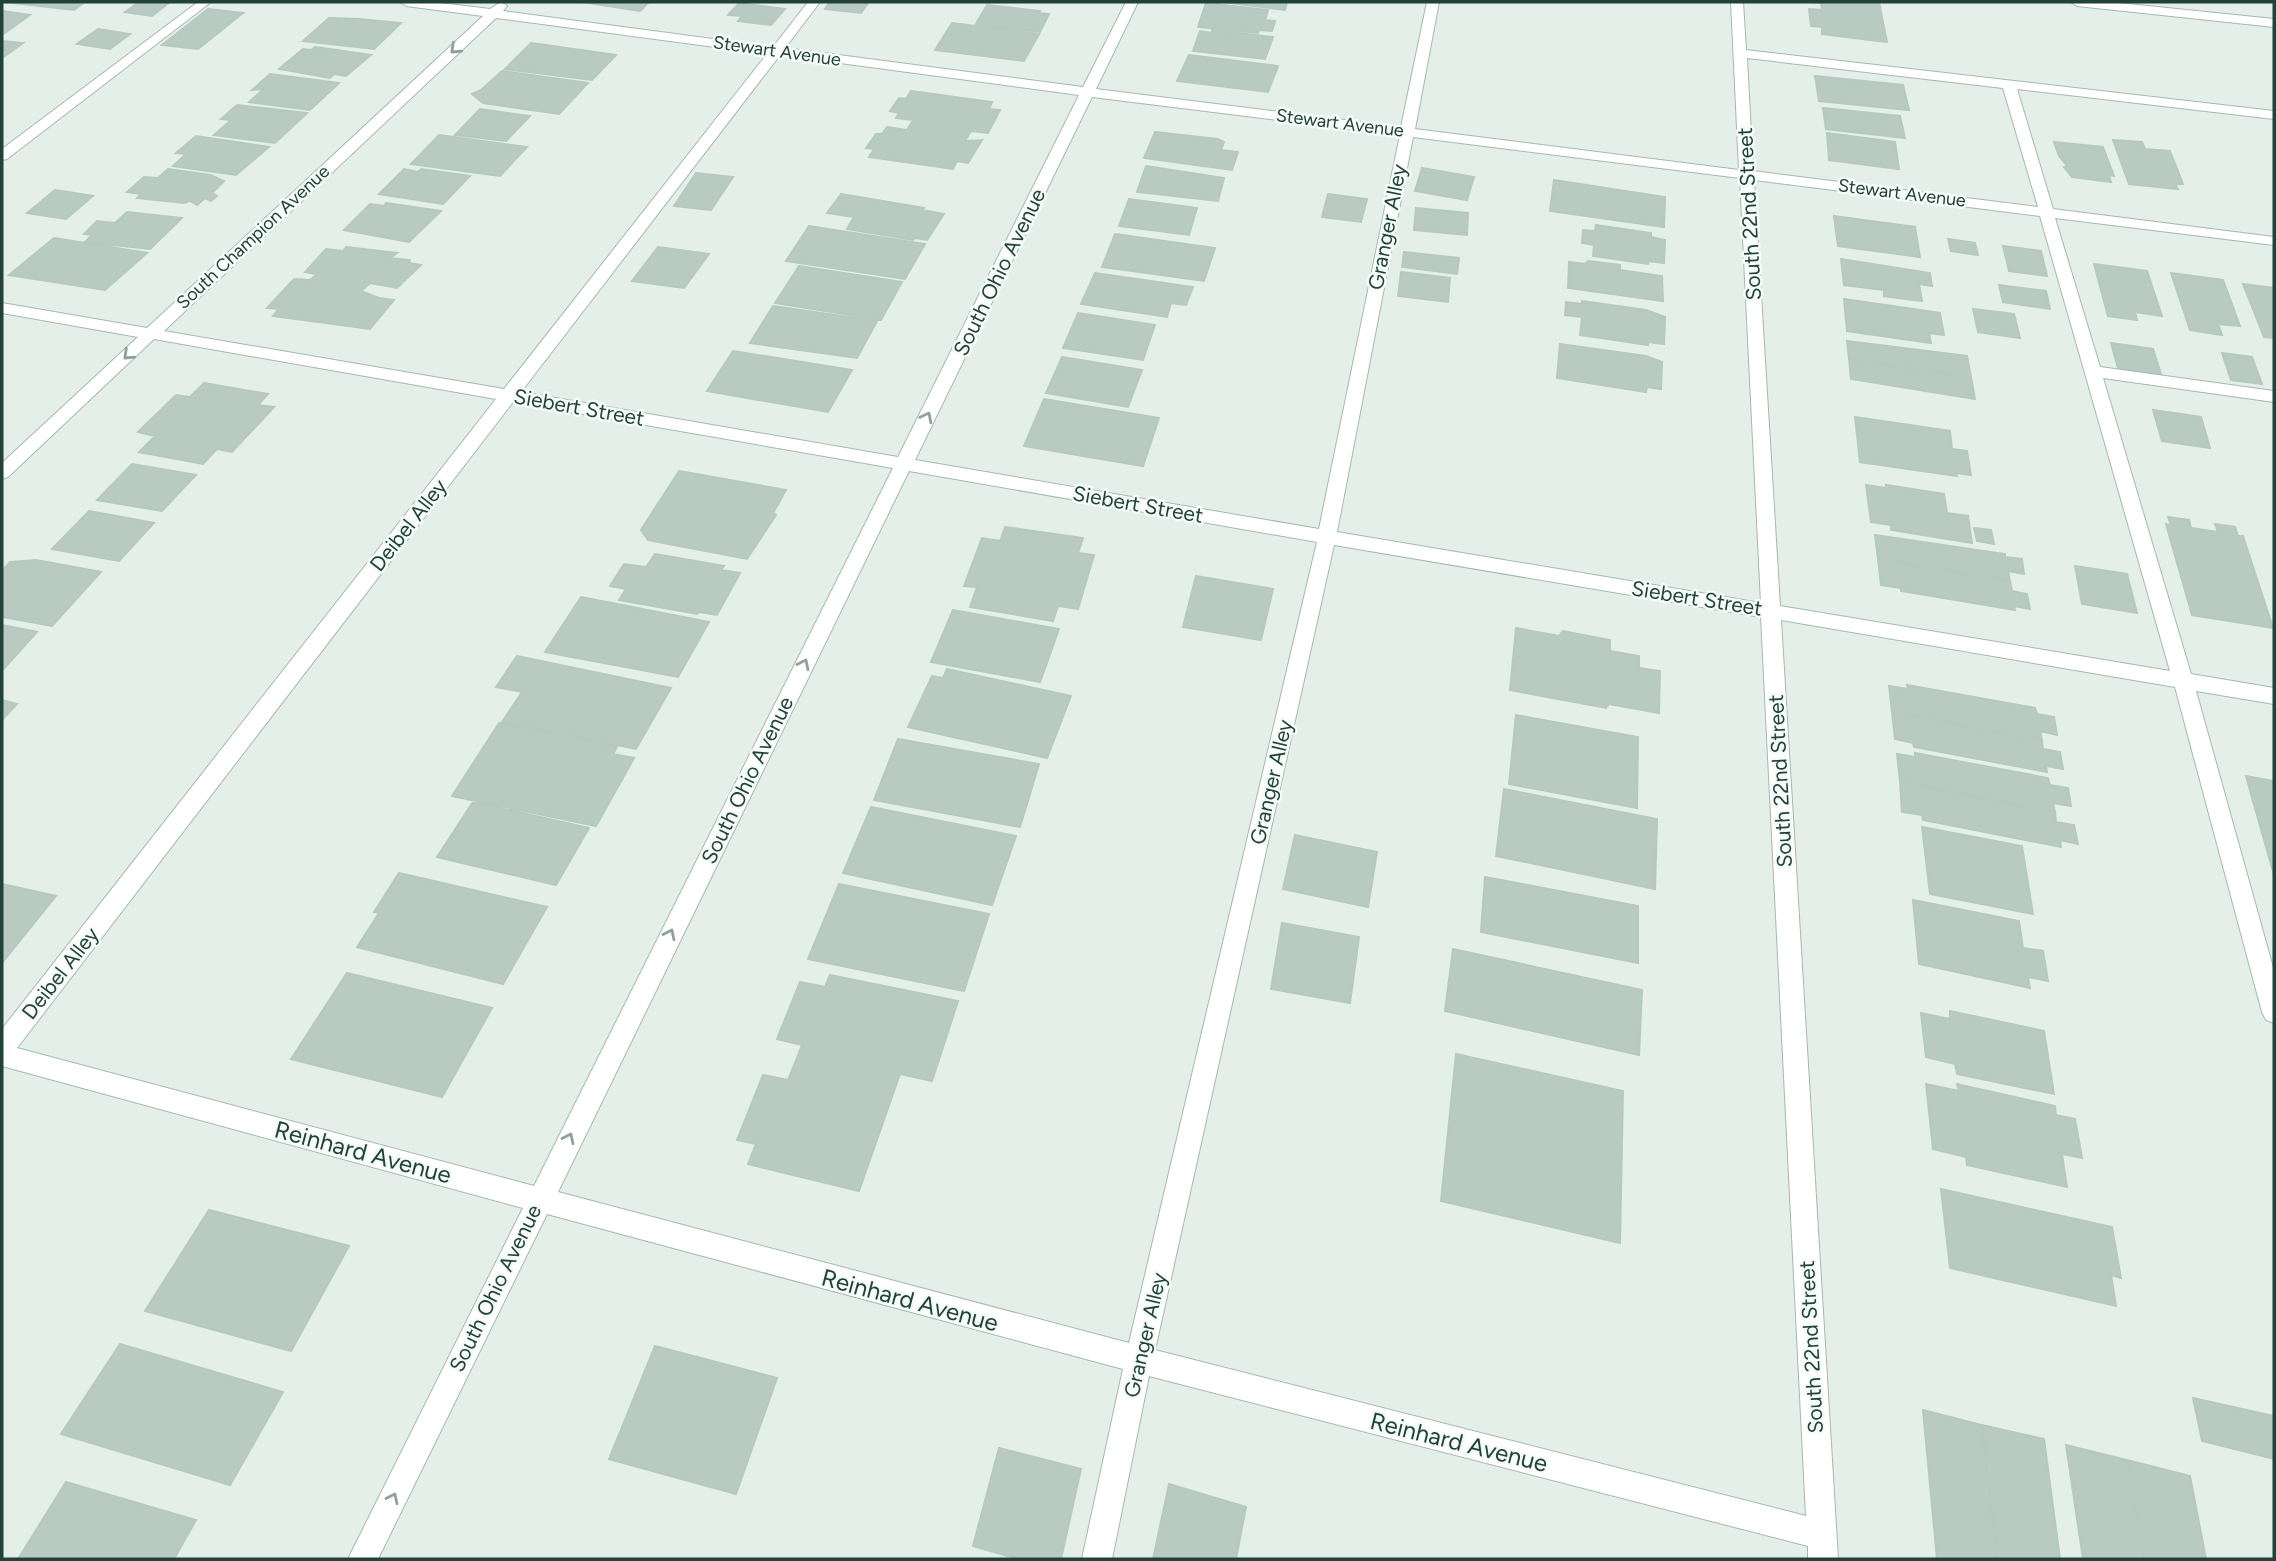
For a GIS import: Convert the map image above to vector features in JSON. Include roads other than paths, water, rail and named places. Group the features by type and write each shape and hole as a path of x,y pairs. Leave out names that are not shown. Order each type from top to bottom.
{"street":[{"path":"2,156 205,2"},
{"name":"Stewart Avenue","path":"406,2 499,7 777,51 1088,92 2274,241"},
{"name":"Deibel Alley","path":"2,1048 814,2"},
{"name":"South Ohio Avenue","path":"363,1559 1132,2"},
{"name":"Granger Alley","path":"1097,1559 1139,1360 1326,537 1433,2"},
{"name":"South 22nd Street","path":"1737,2 1822,1547"},
{"path":"2077,2 2274,23"},
{"name":"South Champion Avenue","path":"2,473 499,7"},
{"path":"1740,53 2274,115"},
{"path":"2009,85 2183,681 2274,1012"},
{"name":"Siebert Street","path":"2,308 1326,537 2274,696"},
{"path":"2091,371 2274,397"},
{"name":"Reinhard Avenue","path":"2,1055 1139,1360 1822,1547"}]}
